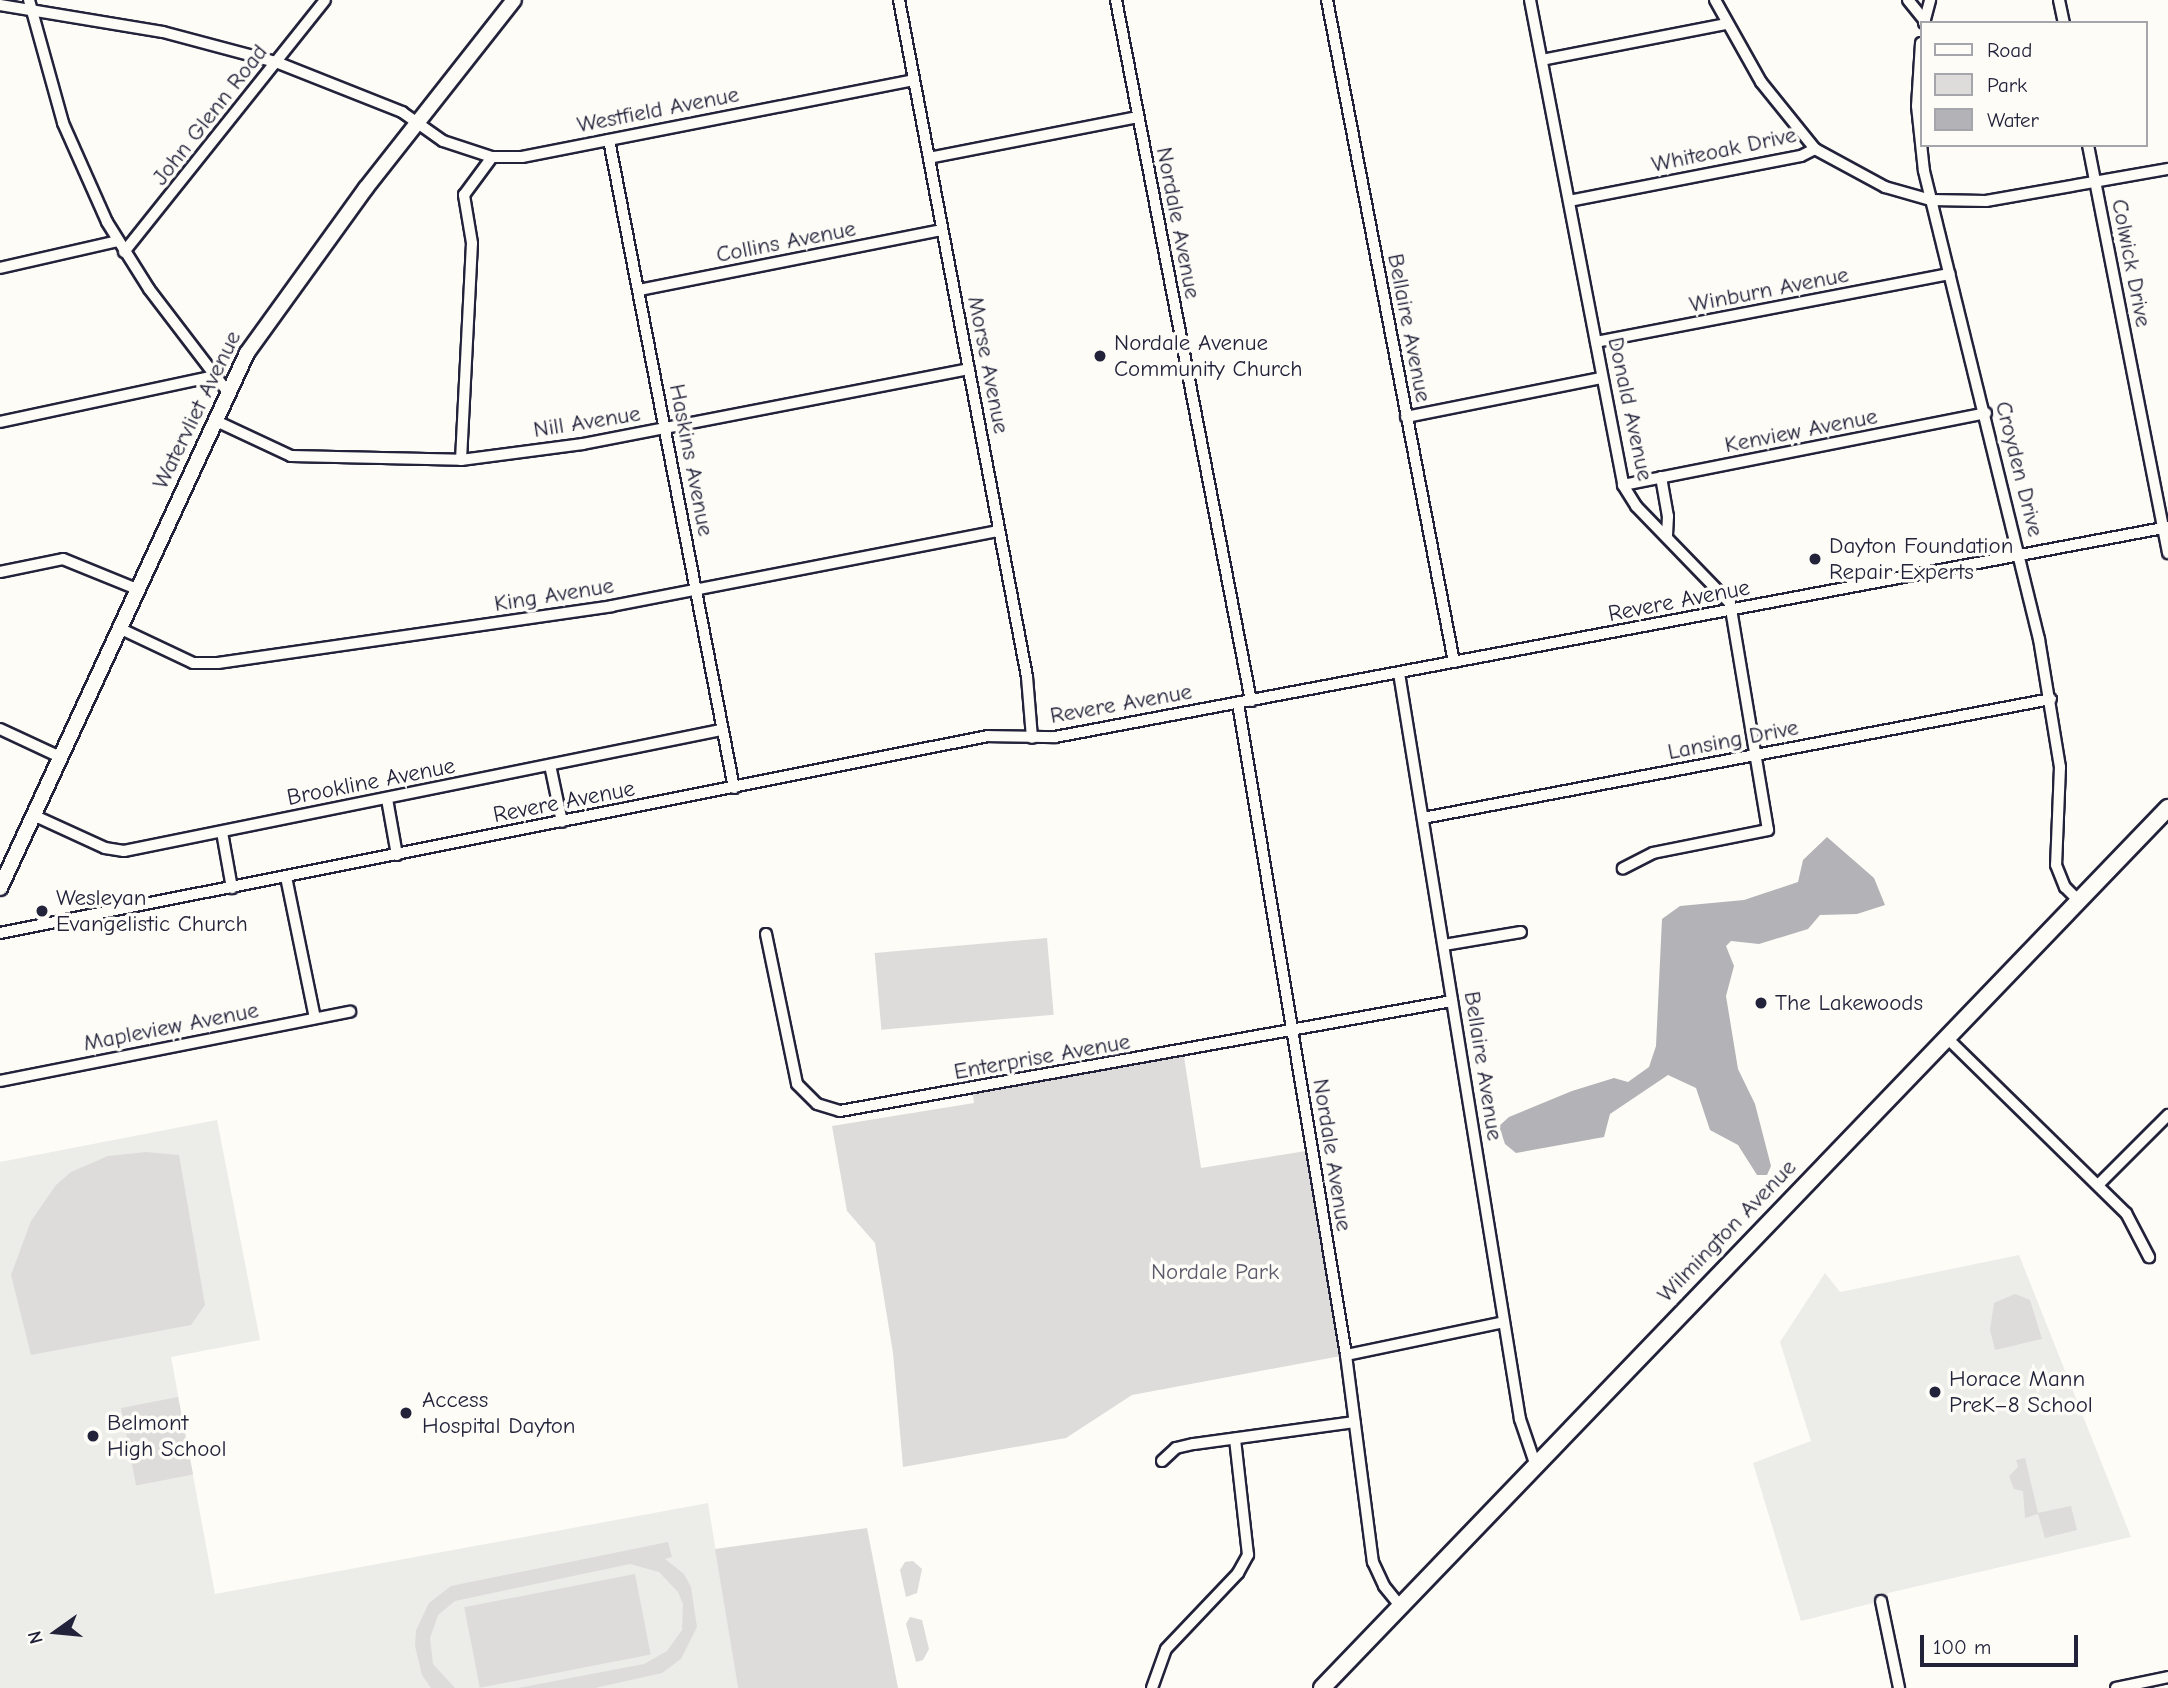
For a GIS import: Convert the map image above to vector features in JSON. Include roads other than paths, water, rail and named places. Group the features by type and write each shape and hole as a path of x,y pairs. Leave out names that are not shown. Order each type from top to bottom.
{"main road":[{"name":"Wilmington Avenue","path":"1322,1688 1535,1463 2168,808"}],"street":[{"name":"John Glenn Road","path":"124,252 325,0"},
{"name":"Watervliet Avenue","path":"0,888 227,391 279,306 514,0"},
{"name":"Morse Avenue","path":"899,0 1027,677 1032,738"},
{"name":"Nordale Avenue","path":"1116,0 1251,701"},
{"name":"Bellaire Avenue","path":"1327,0 1454,662"},
{"name":"Donald Avenue","path":"1530,0 1623,485 1636,506 1730,603 1753,755 1768,830 1653,853 1623,868"},
{"path":"1714,0 1761,82 1815,149"},
{"path":"1908,0 1924,21"},
{"path":"1925,21 1930,0"},
{"path":"2060,0 2064,21"},
{"name":"Westfield Avenue","path":"0,5 30,4 163,32 276,62 419,121 460,149 492,157 522,157 913,80"},
{"path":"30,4 63,124 118,241 227,391"},
{"path":"1542,60 1726,24"},
{"name":"Croyden Drive","path":"1920,71 1920,137"},
{"path":"929,158 1138,117"},
{"name":"Haskins Avenue","path":"609,140 734,788"},
{"name":"Croyden Drive","path":"1922,147 1931,200 1986,413 2051,699 2061,779 2056,865 2065,887 2078,900"},
{"name":"Colwick Drive","path":"2088,147 2168,552"},
{"name":"Whiteoak Drive","path":"1569,201 1801,156 1815,149 1885,187 1931,200 1995,201 2168,169"},
{"path":"461,460 472,243 464,195 492,157"},
{"name":"Collins Avenue","path":"639,290 941,230"},
{"path":"0,268 118,241"},
{"name":"Winburn Avenue","path":"1596,342 1950,274"},
{"name":"Nill Avenue","path":"214,420 291,456 461,460 665,428 969,369"},
{"path":"0,422 215,376"},
{"path":"1406,417 1601,378"},
{"name":"Kenview Avenue","path":"1623,485 1986,413"},
{"path":"1661,477 1668,516 1667,536"},
{"name":"Revere Avenue","path":"0,933 988,736 1032,738 1251,701 2165,528"},
{"name":"King Avenue","path":"119,628 193,663 210,663 696,591 999,531"},
{"path":"0,572 63,559 137,589"},
{"name":"Bellaire Avenue","path":"1399,673 1504,1322 1523,1432 1535,1463"},
{"name":"Lansing Drive","path":"1423,818 2051,699"},
{"name":"Nordale Avenue","path":"1238,703 1346,1355 1373,1562 1384,1587 1400,1606"},
{"path":"0,729 60,757"},
{"name":"Brookline Avenue","path":"33,815 115,851 222,832 721,730"},
{"path":"550,765 562,822"},
{"path":"387,799 397,855"},
{"path":"222,832 232,888"},
{"path":"286,877 315,1018"},
{"path":"1444,945 1521,932"},
{"name":"Enterprise Avenue","path":"766,934 797,1084 817,1104 840,1111 1452,1002"},
{"name":"Mapleview Avenue","path":"0,1081 350,1012"},
{"path":"1946,1037 2099,1184 2135,1223 2149,1257"},
{"path":"2099,1184 2168,1115"},
{"path":"1346,1355 1504,1322"},
{"path":"1162,1461 1176,1448 1354,1422"},
{"path":"1152,1688 1166,1649 1238,1573 1248,1555 1235,1439"},
{"path":"1881,1601 1899,1688"},
{"path":"2116,1688 2168,1677"}],"water":[{"path":"1827,837 1874,878 1885,905 1857,914 1820,915 1808,929 1759,944 1731,941 1726,946 1734,966 1726,996 1738,1069 1755,1104 1771,1166 1767,1175 1757,1175 1738,1145 1710,1130 1696,1088 1668,1075 1610,1114 1604,1137 1516,1153 1505,1144 1499,1126 1509,1117 1572,1091 1614,1078 1628,1082 1649,1067 1656,1046 1662,919 1680,906 1744,900 1798,882 1803,860"}],"place":[{"name":"Nordale Avenue Community Church","path":"1100,356"},
{"name":"Dayton Foundation Repair Experts","path":"1815,559"},
{"name":"Wesleyan Evangelistic Church","path":"42,911"},
{"name":"The Lakewoods","path":"1761,1003"},
{"name":"Horace Mann PreK–8 School","path":"1935,1392"},
{"name":"Access Hospital Dayton","path":"406,1413"},
{"name":"Belmont High School","path":"93,1436"}],"park label":[{"name":"Nordale Park","path":"1215,1272"}]}
